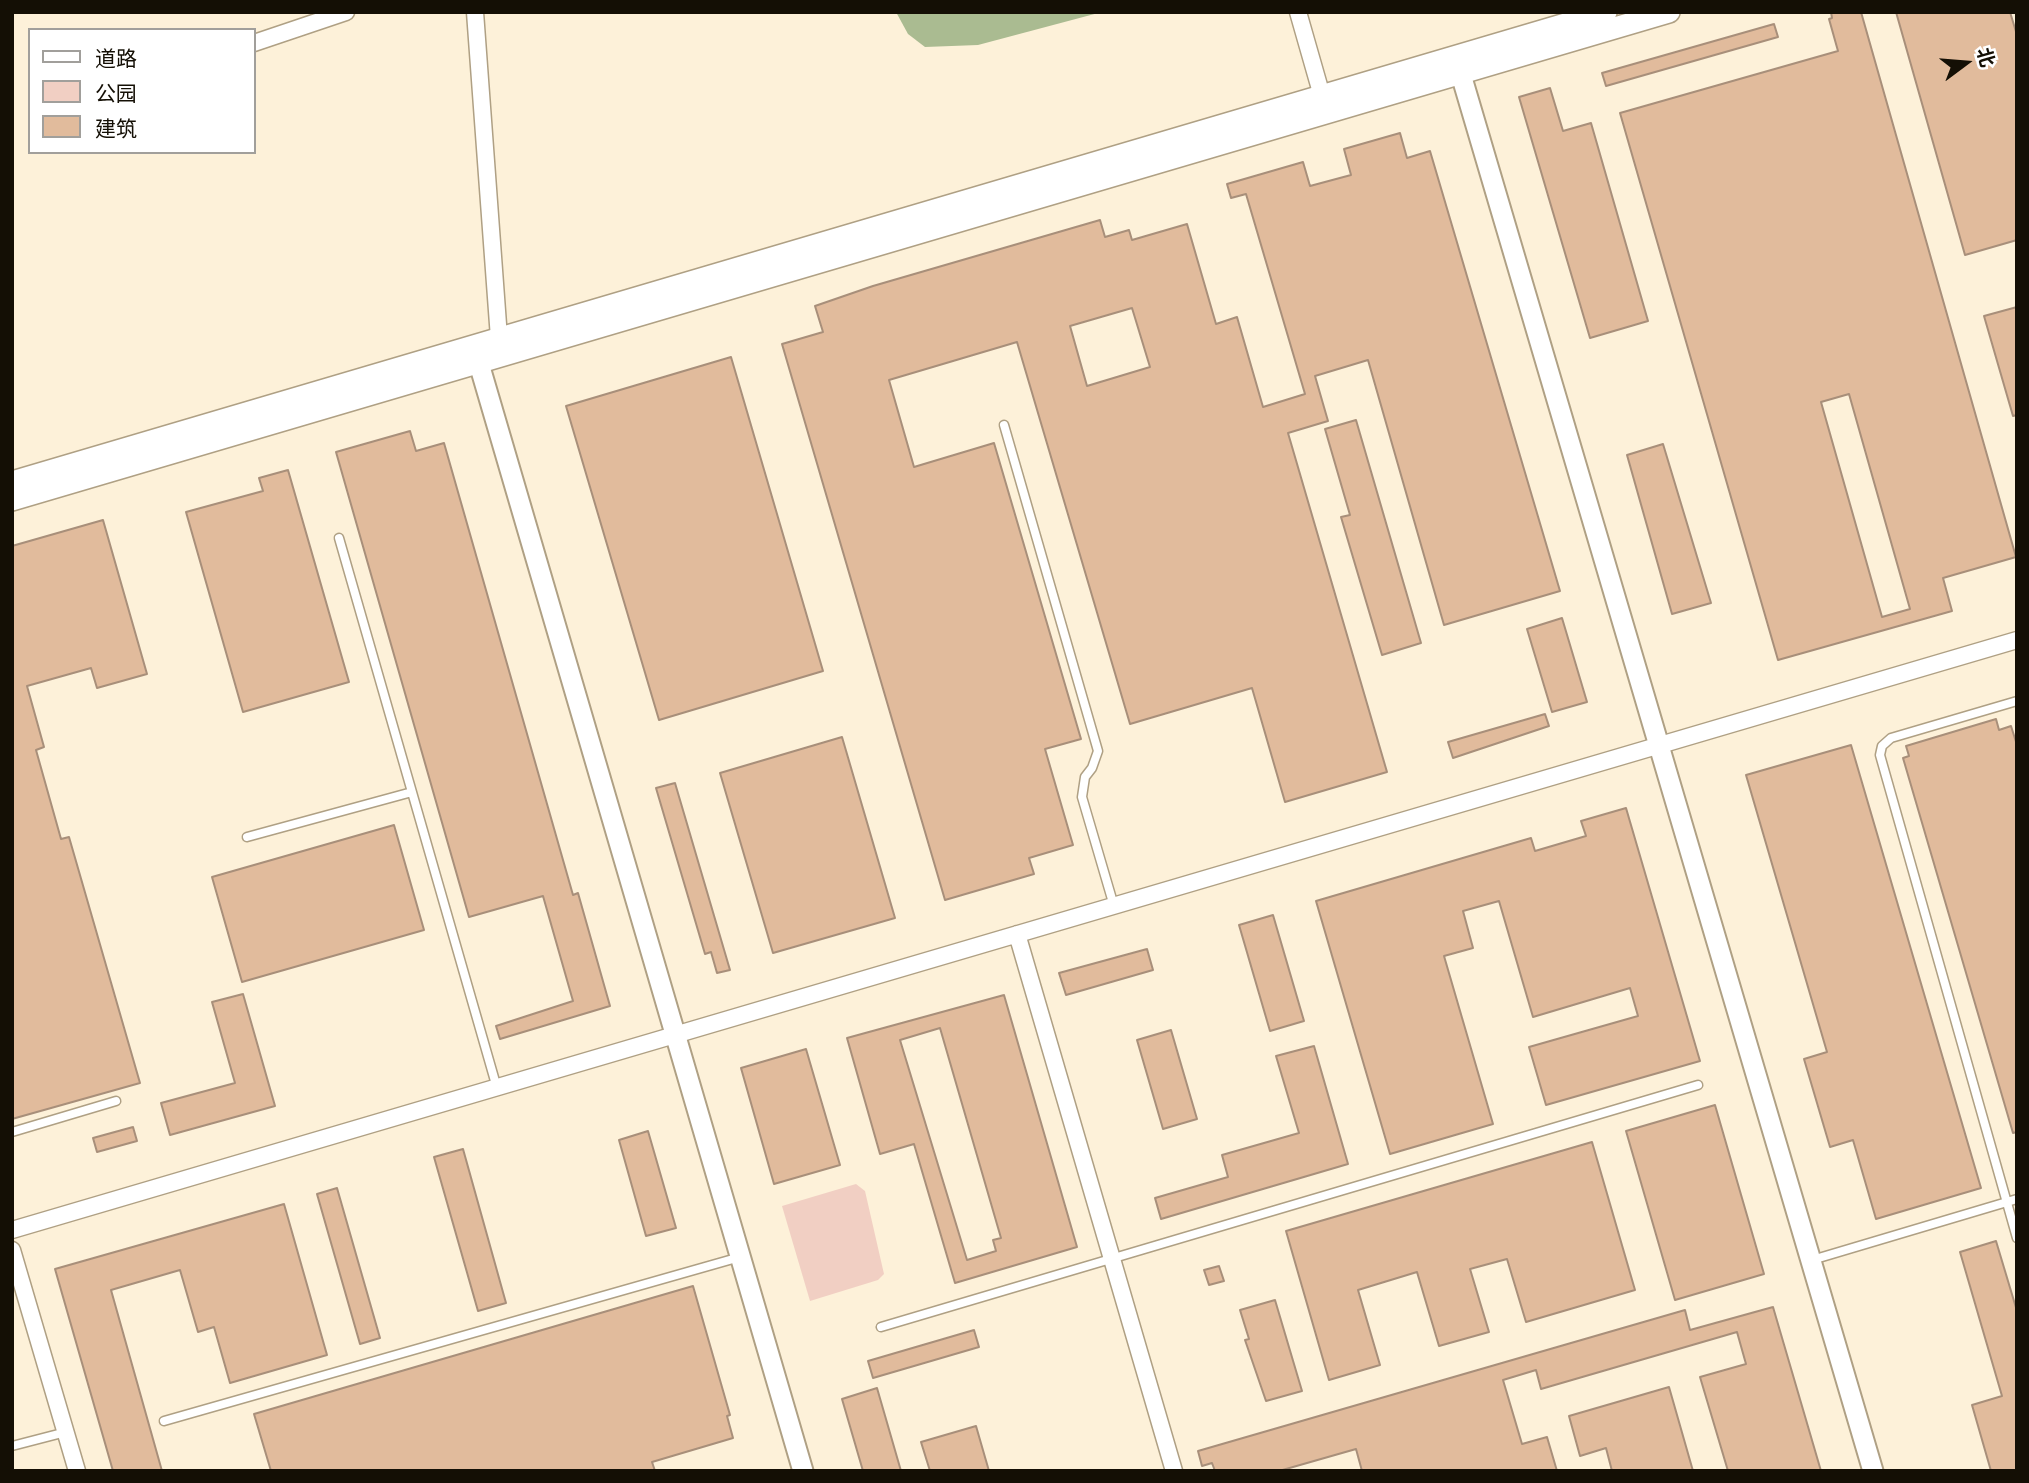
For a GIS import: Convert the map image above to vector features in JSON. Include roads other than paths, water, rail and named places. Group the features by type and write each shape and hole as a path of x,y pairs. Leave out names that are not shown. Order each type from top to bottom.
{"main road":[{"path":"12,482 477,354 1459,65 1606,12"},
{"path":"12,500 477,354 499,338 1322,96 1459,65 1669,12"}],"street":[{"path":"256,42 346,12"},
{"path":"475,12 499,338"},
{"path":"1298,12 1322,96"},
{"path":"1459,65 1873,1471"},
{"path":"477,354 803,1471"},
{"path":"12,1230 2017,640"},
{"path":"1017,934 1174,1471"},
{"path":"12,1250 77,1471"}],"lane":[{"path":"1004,425 1098,751 1092,768 1084,776 1082,797 1114,906"},
{"path":"339,538 497,1088"},
{"path":"2017,701 1891,738 1882,746 1880,755 2017,1238"},
{"path":"247,837 412,792"},
{"path":"881,1327 1698,1085"},
{"path":"12,1132 116,1101"},
{"path":"1811,1261 2017,1199"},
{"path":"164,1421 740,1257"},
{"path":"12,1447 66,1432"}]}
